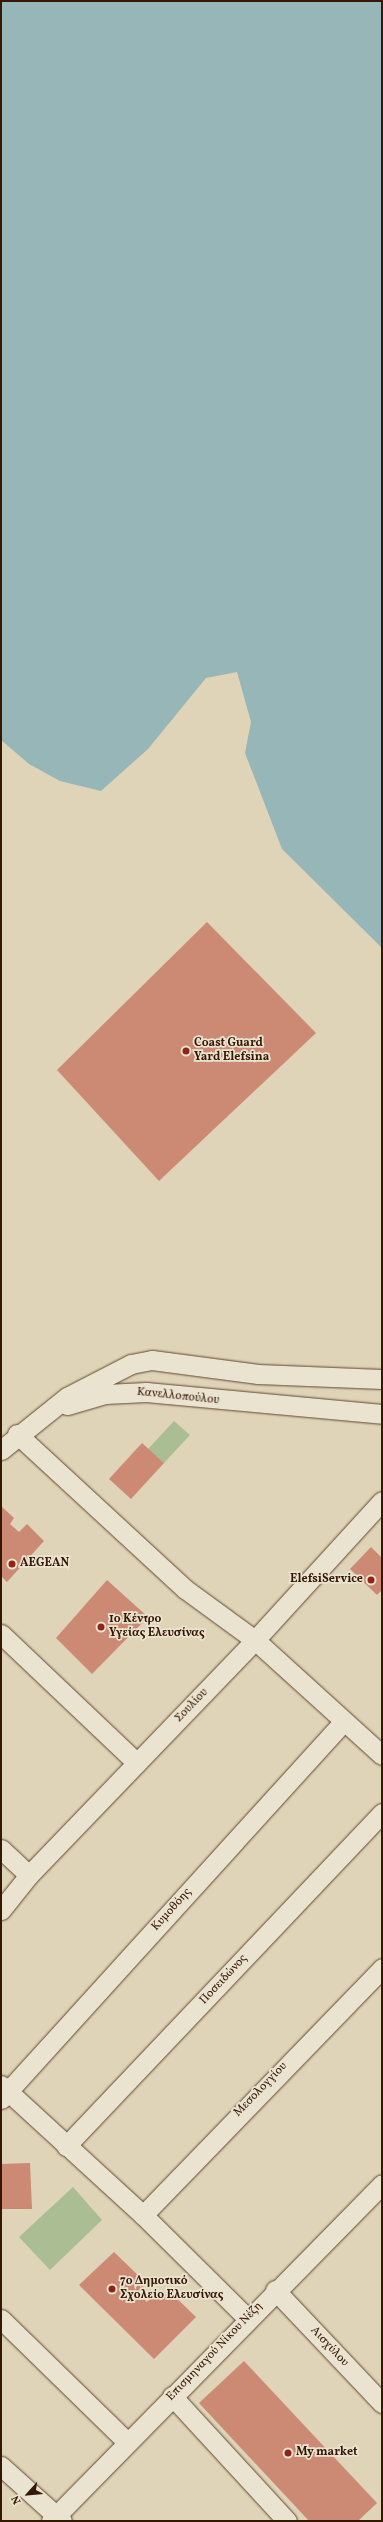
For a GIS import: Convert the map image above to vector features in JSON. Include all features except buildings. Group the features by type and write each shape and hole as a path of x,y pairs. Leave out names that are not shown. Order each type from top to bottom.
{"street":[{"path":"1,1450 17,1434 43,1414 107,1374 152,1360 258,1374 382,1379"},
{"name":"Κανελλοπούλου","path":"43,1414 86,1399 129,1392 382,1414"},
{"path":"17,1434 185,1589 255,1640 382,1755"},
{"name":"Σουλίου","path":"1,1910 29,1875 255,1640 382,1501"},
{"path":"1,1634 137,1763"},
{"name":"Κυμοθόης","path":"3,2092 344,1721"},
{"name":"Ποσειδώνος","path":"66,2146 382,1813"},
{"path":"1,1849 29,1875"},
{"name":"Μεσολογγίου","path":"143,2215 382,1968"},
{"path":"3,2092 143,2215 248,2319"},
{"name":"Επισμηναγού Νίκου Νέζη","path":"56,2519 127,2442 275,2290 382,2184"},
{"name":"Αισχύλου","path":"275,2290 382,2403"},
{"path":"1,2319 127,2442"},
{"path":"172,2396 287,2521"},
{"path":"1,2466 56,2519"}],"green space":[{"path":"174,1421 190,1435 164,1463 148,1449"},
{"path":"73,2187 102,2220 50,2270 19,2237"}],"water":[{"path":"1,1 382,1 382,948 282,849 245,753 251,722 237,672 206,678 148,749 101,791 60,781 29,764 1,740"}],"place":[{"name":"Coast Guard Yard Elefsina","path":"186,1051"},
{"name":"AEGEAN","path":"12,1564"},
{"name":"ElefsiService","path":"371,1580"},
{"name":"1ο Κέντρο Υγείας Ελευσίνας","path":"101,1627"},
{"name":"7ο Δημοτικό Σχολείο Ελευσίνας","path":"112,2289"},
{"name":"My market","path":"288,2453"}]}
